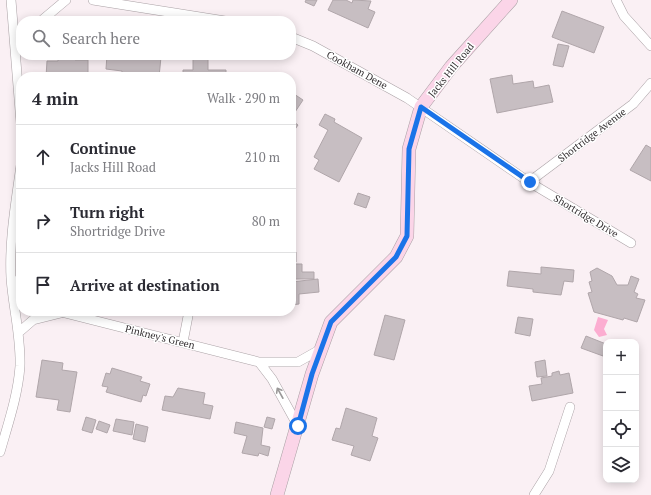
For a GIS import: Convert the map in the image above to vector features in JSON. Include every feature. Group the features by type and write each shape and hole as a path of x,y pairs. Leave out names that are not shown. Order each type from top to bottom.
{"street":[{"path":"11,0 16,32"},
{"path":"47,16 66,0"},
{"path":"93,0 194,16"},
{"name":"Jacks Hill Road","path":"277,495 312,374 331,322 396,257 407,236 409,149 421,107 451,67 511,0"},
{"path":"616,0 624,16 651,46"},
{"name":"Cookham Dene","path":"296,39 313,46 421,107"},
{"path":"19,60 19,72"},
{"name":"Shortridge Avenue","path":"530,182 633,104 651,82"},
{"name":"Shortridge Drive","path":"421,107 530,182 631,243"},
{"path":"0,452 16,396 20,366 18,333 11,278 11,245 16,205"},
{"path":"11,278 16,283"},
{"name":"Pinkney's Green","path":"18,333 33,320 46,316"},
{"name":"Pinkney's Green","path":"76,316 259,362 298,362 322,349"},
{"path":"183,342 188,316"},
{"path":"259,362 272,379 298,426"},
{"path":"534,495 549,470 570,407"}],"shaded area":[{"path":"598,317 608,320 604,329 607,335 599,337 594,330"}],"building":[{"path":"306,0 317,0 314,6 305,2"},
{"path":"333,0 346,0 352,3 353,0 371,1 368,9 375,12 368,28 328,10"},
{"path":"562,11 604,27 594,53 552,37"},
{"path":"558,44 569,46 563,67 553,65"},
{"path":"88,60 88,72 46,72 47,61"},
{"path":"107,60 161,60 160,72 122,72 106,69"},
{"path":"193,60 208,60 208,70 226,70 226,72 183,72 183,70 193,70"},
{"path":"512,75 513,84 533,81 534,88 549,85 553,102 497,113 490,79"},
{"path":"296,95 303,100 296,110"},
{"path":"325,114 335,119 334,122 362,138 339,182 314,169 319,160 314,157 328,130 319,125"},
{"path":"646,145 651,148 651,181 630,170"},
{"path":"358,193 370,197 366,208 354,204"},
{"path":"296,264 302,264 302,272 314,272 314,279 296,279"},
{"path":"541,267 574,270 573,282 564,281 561,295 533,292 533,289 507,286 509,271 541,274"},
{"path":"597,268 612,276 617,285 628,285 631,276 639,279 634,292 638,294 636,298 645,300 637,322 624,318 623,320 594,312 588,293 592,292 589,282 592,281 590,272"},
{"path":"318,279 319,292 299,294 299,304 296,304 296,281"},
{"path":"385,315 405,320 394,360 374,355"},
{"path":"518,317 533,319 530,336 515,333"},
{"path":"586,336 603,343 603,356 581,348"},
{"path":"42,360 63,363 62,370 77,372 70,412 57,410 59,400 36,397"},
{"path":"545,360 547,376 537,377 535,362"},
{"path":"112,368 142,377 140,381 150,384 146,396 143,395 141,402 106,392 108,387 102,386 106,373 110,374"},
{"path":"559,371 560,375 569,373 573,393 532,401 529,386 542,384 541,378 552,376 552,373"},
{"path":"178,388 205,393 203,404 213,406 210,419 162,410 165,396 173,397"},
{"path":"346,408 377,418 372,436 378,438 370,461 351,455 354,446 332,440 336,428 340,429"},
{"path":"86,417 96,420 92,433 82,430"},
{"path":"267,417 275,419 272,429 264,427"},
{"path":"116,419 134,422 132,435 113,431"},
{"path":"99,421 110,425 107,433 96,429"},
{"path":"236,422 263,428 261,445 270,447 268,456 259,453 258,456 242,453 247,436 234,433"},
{"path":"136,424 148,427 145,442 133,439"}],"route":[{"path":"298,426 312,374 331,322 396,257 407,236 409,208 409,149 421,107 530,182"}]}
